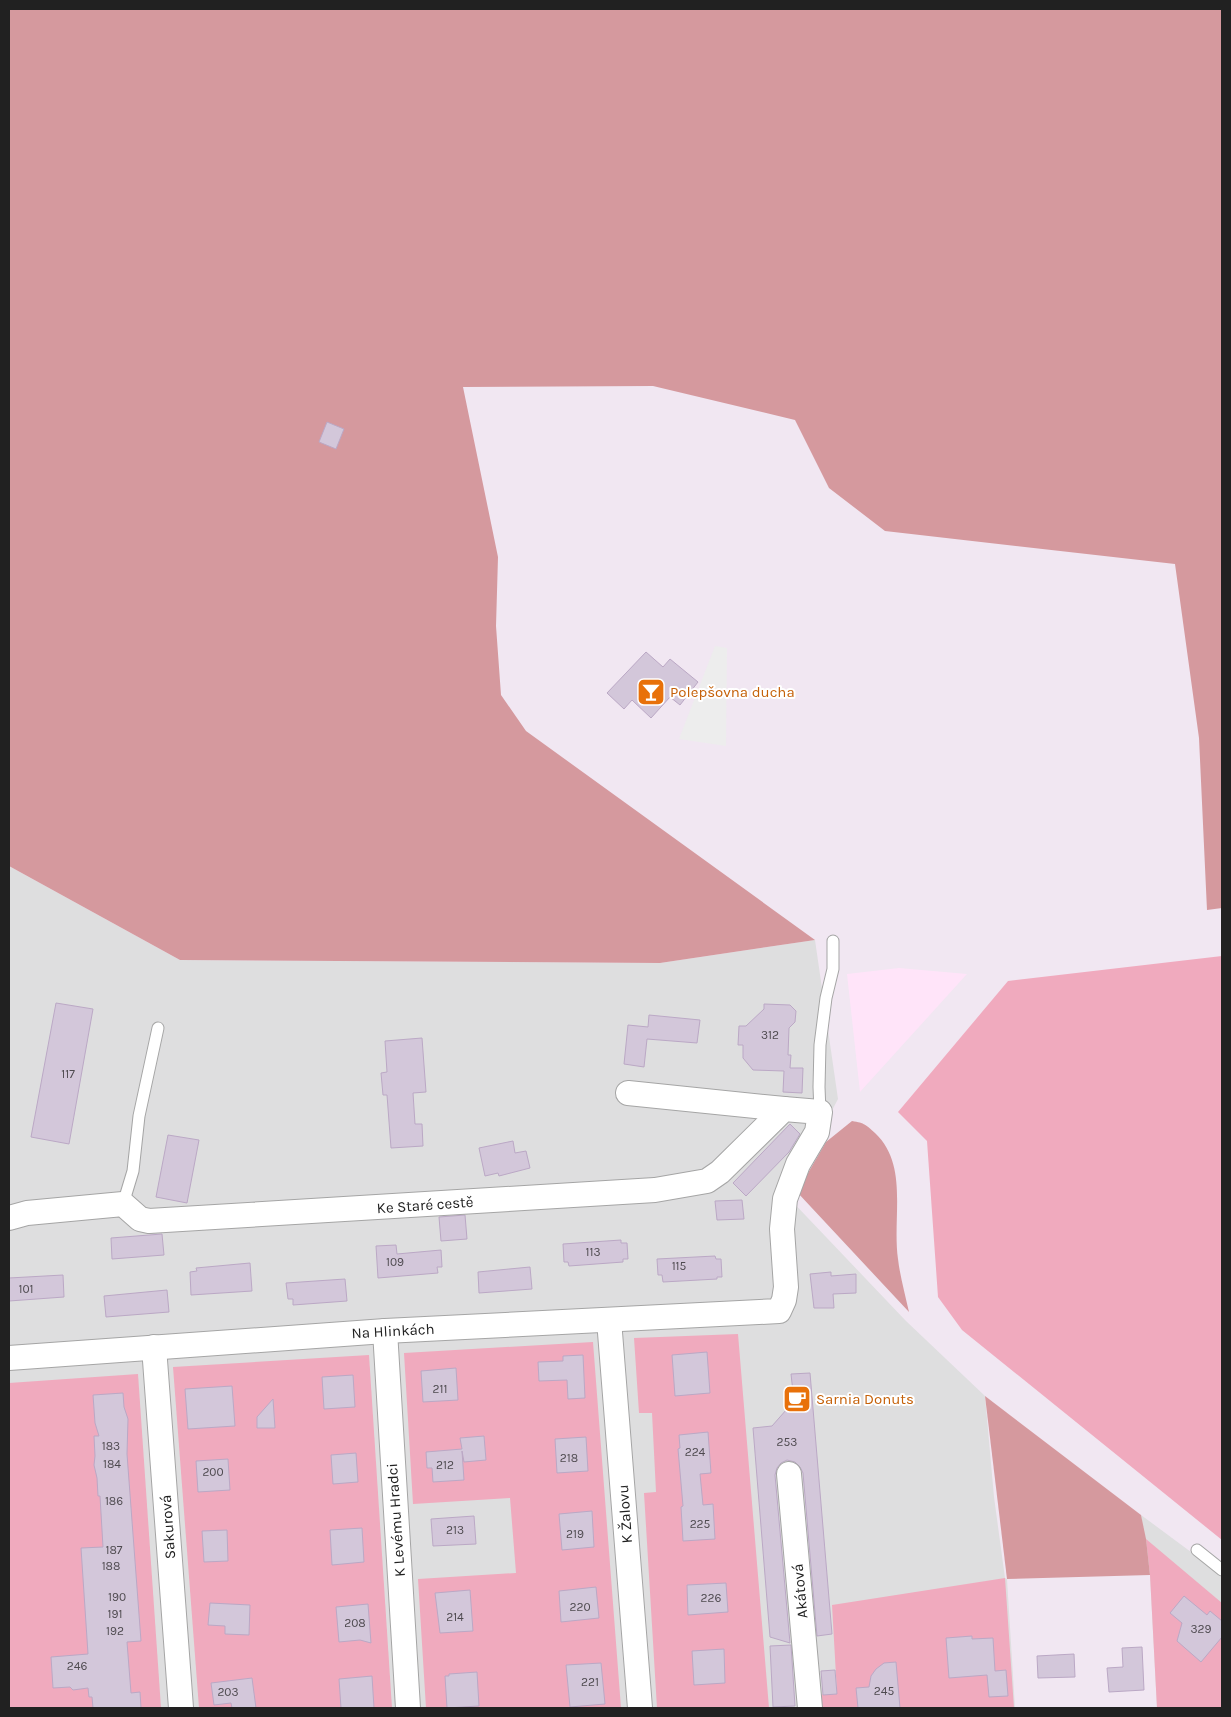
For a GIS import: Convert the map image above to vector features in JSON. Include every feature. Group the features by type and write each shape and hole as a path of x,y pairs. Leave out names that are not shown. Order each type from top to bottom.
{"street":[{"path":"628,1093 820,1112"},
{"name":"Ke Staré cestě","path":"123,1204 140,1219 149,1221 655,1190 707,1181 720,1172 784,1109"},
{"name":"Na Hlinkách","path":"9,1358 385,1331 779,1311 784,1300 786,1287 782,1229 785,1199 798,1164 817,1132 820,1112"},
{"path":"9,1218 27,1213 123,1204"},
{"name":"K Žalovu","path":"609,1320 640,1708"},
{"name":"K Levému Hradci","path":"385,1331 408,1708"},
{"name":"Sakurová","path":"154,1347 181,1708"},
{"name":"Akátová","path":"789,1474 810,1708"}],"lane":[{"path":"820,1112 820,1045 826,998 833,969 833,941"},
{"path":"123,1204 133,1171 139,1116 158,1028"},
{"path":"1197,1550 1222,1570"}],"shaded area":[{"path":"9,9 1222,9 1222,908 1207,910 1199,738 1175,564 885,531 829,488 795,420 653,386 463,387 498,557 496,626 501,695 526,731 815,940 660,963 180,960 9,866"},
{"path":"715,646 727,648 726,746 679,739"},
{"path":"9,866 180,960 660,963 815,940 838,1099 787,1196 906,1321 985,1396 994,1497 1005,1578 1007,1579 1015,1708 9,1708"},
{"path":"1222,956 1222,1540 962,1330 938,1297 927,1141 898,1112 1008,981"},
{"path":"899,968 967,974 860,1092 847,974"},
{"path":"852,1121 865,1125 875,1133 886,1146 892,1160 897,1192 898,1259 909,1312 797,1192 826,1142"},
{"path":"738,1334 769,1708 657,1708 644,1493 656,1492 652,1413 639,1413 634,1338"},
{"path":"593,1342 621,1708 426,1708 418,1579 516,1573 510,1498 413,1504 404,1353"},
{"path":"369,1355 392,1708 199,1708 173,1367"},
{"path":"138,1374 161,1708 9,1708 9,1383"},
{"path":"985,1396 1141,1515 1150,1575 1007,1579"},
{"path":"1141,1515 1222,1575 1222,1708 1157,1708 1150,1575"},
{"path":"1146,1539 1222,1603 1222,1708 1157,1708 1150,1575"},
{"path":"1005,1578 1014,1708 818,1708 817,1695 837,1693 832,1605"}],"building":[{"path":"327,422 344,429 336,449 319,442"},
{"path":"646,652 663,667 670,659 698,682 680,705 670,697 651,718 632,700 624,709 607,693"},
{"path":"56,1003 93,1009 69,1144 31,1137"},
{"path":"764,1004 790,1005 796,1011 795,1022 789,1028 788,1055 791,1055 790,1068 803,1068 802,1093 783,1092 784,1071 753,1070 743,1058 743,1045 738,1045 739,1026 746,1026 764,1009"},
{"path":"649,1015 700,1020 697,1043 647,1039 644,1067 624,1064 628,1025 648,1027"},
{"path":"422,1038 426,1092 413,1093 415,1124 422,1124 423,1146 391,1148 387,1095 383,1095 381,1073 387,1072 385,1041"},
{"path":"790,1124 800,1134 789,1152 746,1196 733,1183"},
{"path":"168,1135 199,1140 187,1203 156,1197"},
{"path":"513,1141 515,1153 526,1151 530,1168 499,1176 498,1173 485,1176 479,1148"},
{"path":"742,1200 744,1219 717,1220 715,1201"},
{"path":"465,1215 467,1239 441,1241 439,1217"},
{"path":"162,1234 164,1255 112,1259 111,1238"},
{"path":"621,1240 621,1243 627,1243 628,1259 623,1259 623,1262 569,1266 568,1262 564,1262 563,1244"},
{"path":"396,1245 397,1254 441,1250 442,1267 437,1267 438,1273 378,1278 376,1246"},
{"path":"715,1256 716,1259 721,1259 722,1277 717,1277 717,1279 663,1282 662,1275 658,1275 657,1259"},
{"path":"250,1263 252,1291 191,1295 190,1272 197,1271 196,1268"},
{"path":"530,1267 532,1289 479,1293 478,1272"},
{"path":"831,1272 831,1276 856,1274 856,1293 833,1294 834,1308 814,1308 810,1274"},
{"path":"63,1275 64,1297 9,1301 9,1278"},
{"path":"345,1279 347,1301 293,1305 293,1299 288,1299 286,1283"},
{"path":"167,1290 169,1312 106,1317 104,1296"},
{"path":"707,1352 710,1393 675,1396 672,1355"},
{"path":"583,1355 585,1398 568,1399 567,1380 539,1381 538,1362 563,1361 563,1356"},
{"path":"456,1368 458,1400 423,1402 421,1371"},
{"path":"810,1373 832,1634 817,1636 803,1473 795,1462 787,1460 777,1468 775,1475 790,1643 770,1637 753,1428 772,1426 794,1401 791,1374"},
{"path":"353,1375 355,1407 324,1409 322,1377"},
{"path":"232,1386 235,1426 188,1429 185,1389"},
{"path":"123,1393 124,1407 128,1419 127,1454 141,1641 127,1642 131,1693 140,1692 141,1708 93,1708 92,1697 89,1697 88,1688 73,1690 70,1687 53,1688 51,1657 88,1654 81,1548 103,1547 100,1496 98,1496 94,1465 94,1436 99,1436 95,1423 93,1395"},
{"path":"273,1399 275,1428 257,1428 257,1417"},
{"path":"708,1432 711,1473 700,1474 703,1505 713,1504 715,1539 683,1541 681,1507 683,1506 678,1449 680,1448 679,1435"},
{"path":"484,1436 486,1460 464,1462 462,1451 464,1480 433,1482 432,1468 427,1468 426,1452 462,1449 460,1438"},
{"path":"586,1437 588,1471 557,1473 555,1439"},
{"path":"356,1453 358,1482 333,1484 331,1455"},
{"path":"228,1459 230,1490 198,1492 196,1461"},
{"path":"592,1511 594,1547 562,1550 559,1514"},
{"path":"474,1516 476,1544 433,1546 431,1519"},
{"path":"362,1528 364,1562 332,1565 330,1530"},
{"path":"227,1530 228,1561 204,1562 202,1531"},
{"path":"726,1583 728,1612 688,1615 687,1585"},
{"path":"596,1587 599,1618 561,1622 559,1591"},
{"path":"470,1590 473,1631 440,1633 435,1593"},
{"path":"1184,1596 1207,1615 1210,1611 1222,1621 1222,1637 1201,1662 1177,1641 1182,1623 1170,1613"},
{"path":"210,1603 250,1605 249,1635 225,1634 225,1626 208,1625"},
{"path":"368,1604 371,1643 360,1640 339,1642 336,1607"},
{"path":"972,1636 972,1639 993,1638 995,1671 1006,1670 1008,1696 989,1697 987,1675 949,1678 946,1638"},
{"path":"791,1645 795,1706 773,1707 770,1646"},
{"path":"1142,1647 1144,1690 1109,1692 1107,1668 1123,1667 1122,1648"},
{"path":"724,1649 725,1683 694,1685 692,1651"},
{"path":"1074,1654 1075,1677 1038,1678 1037,1656"},
{"path":"896,1662 900,1708 858,1708 856,1688 869,1687 871,1676 876,1669 884,1663"},
{"path":"601,1663 605,1704 570,1707 566,1665"},
{"path":"835,1670 837,1694 823,1695 821,1671"},
{"path":"477,1672 479,1706 447,1708 445,1676"},
{"path":"372,1676 374,1708 341,1708 339,1679"},
{"path":"252,1678 256,1708 232,1708 231,1703 214,1705 211,1683"}],"place":[{"name":"Polepšovna ducha","path":"651,692"},
{"name":"Sarnia Donuts","path":"797,1399"}]}
